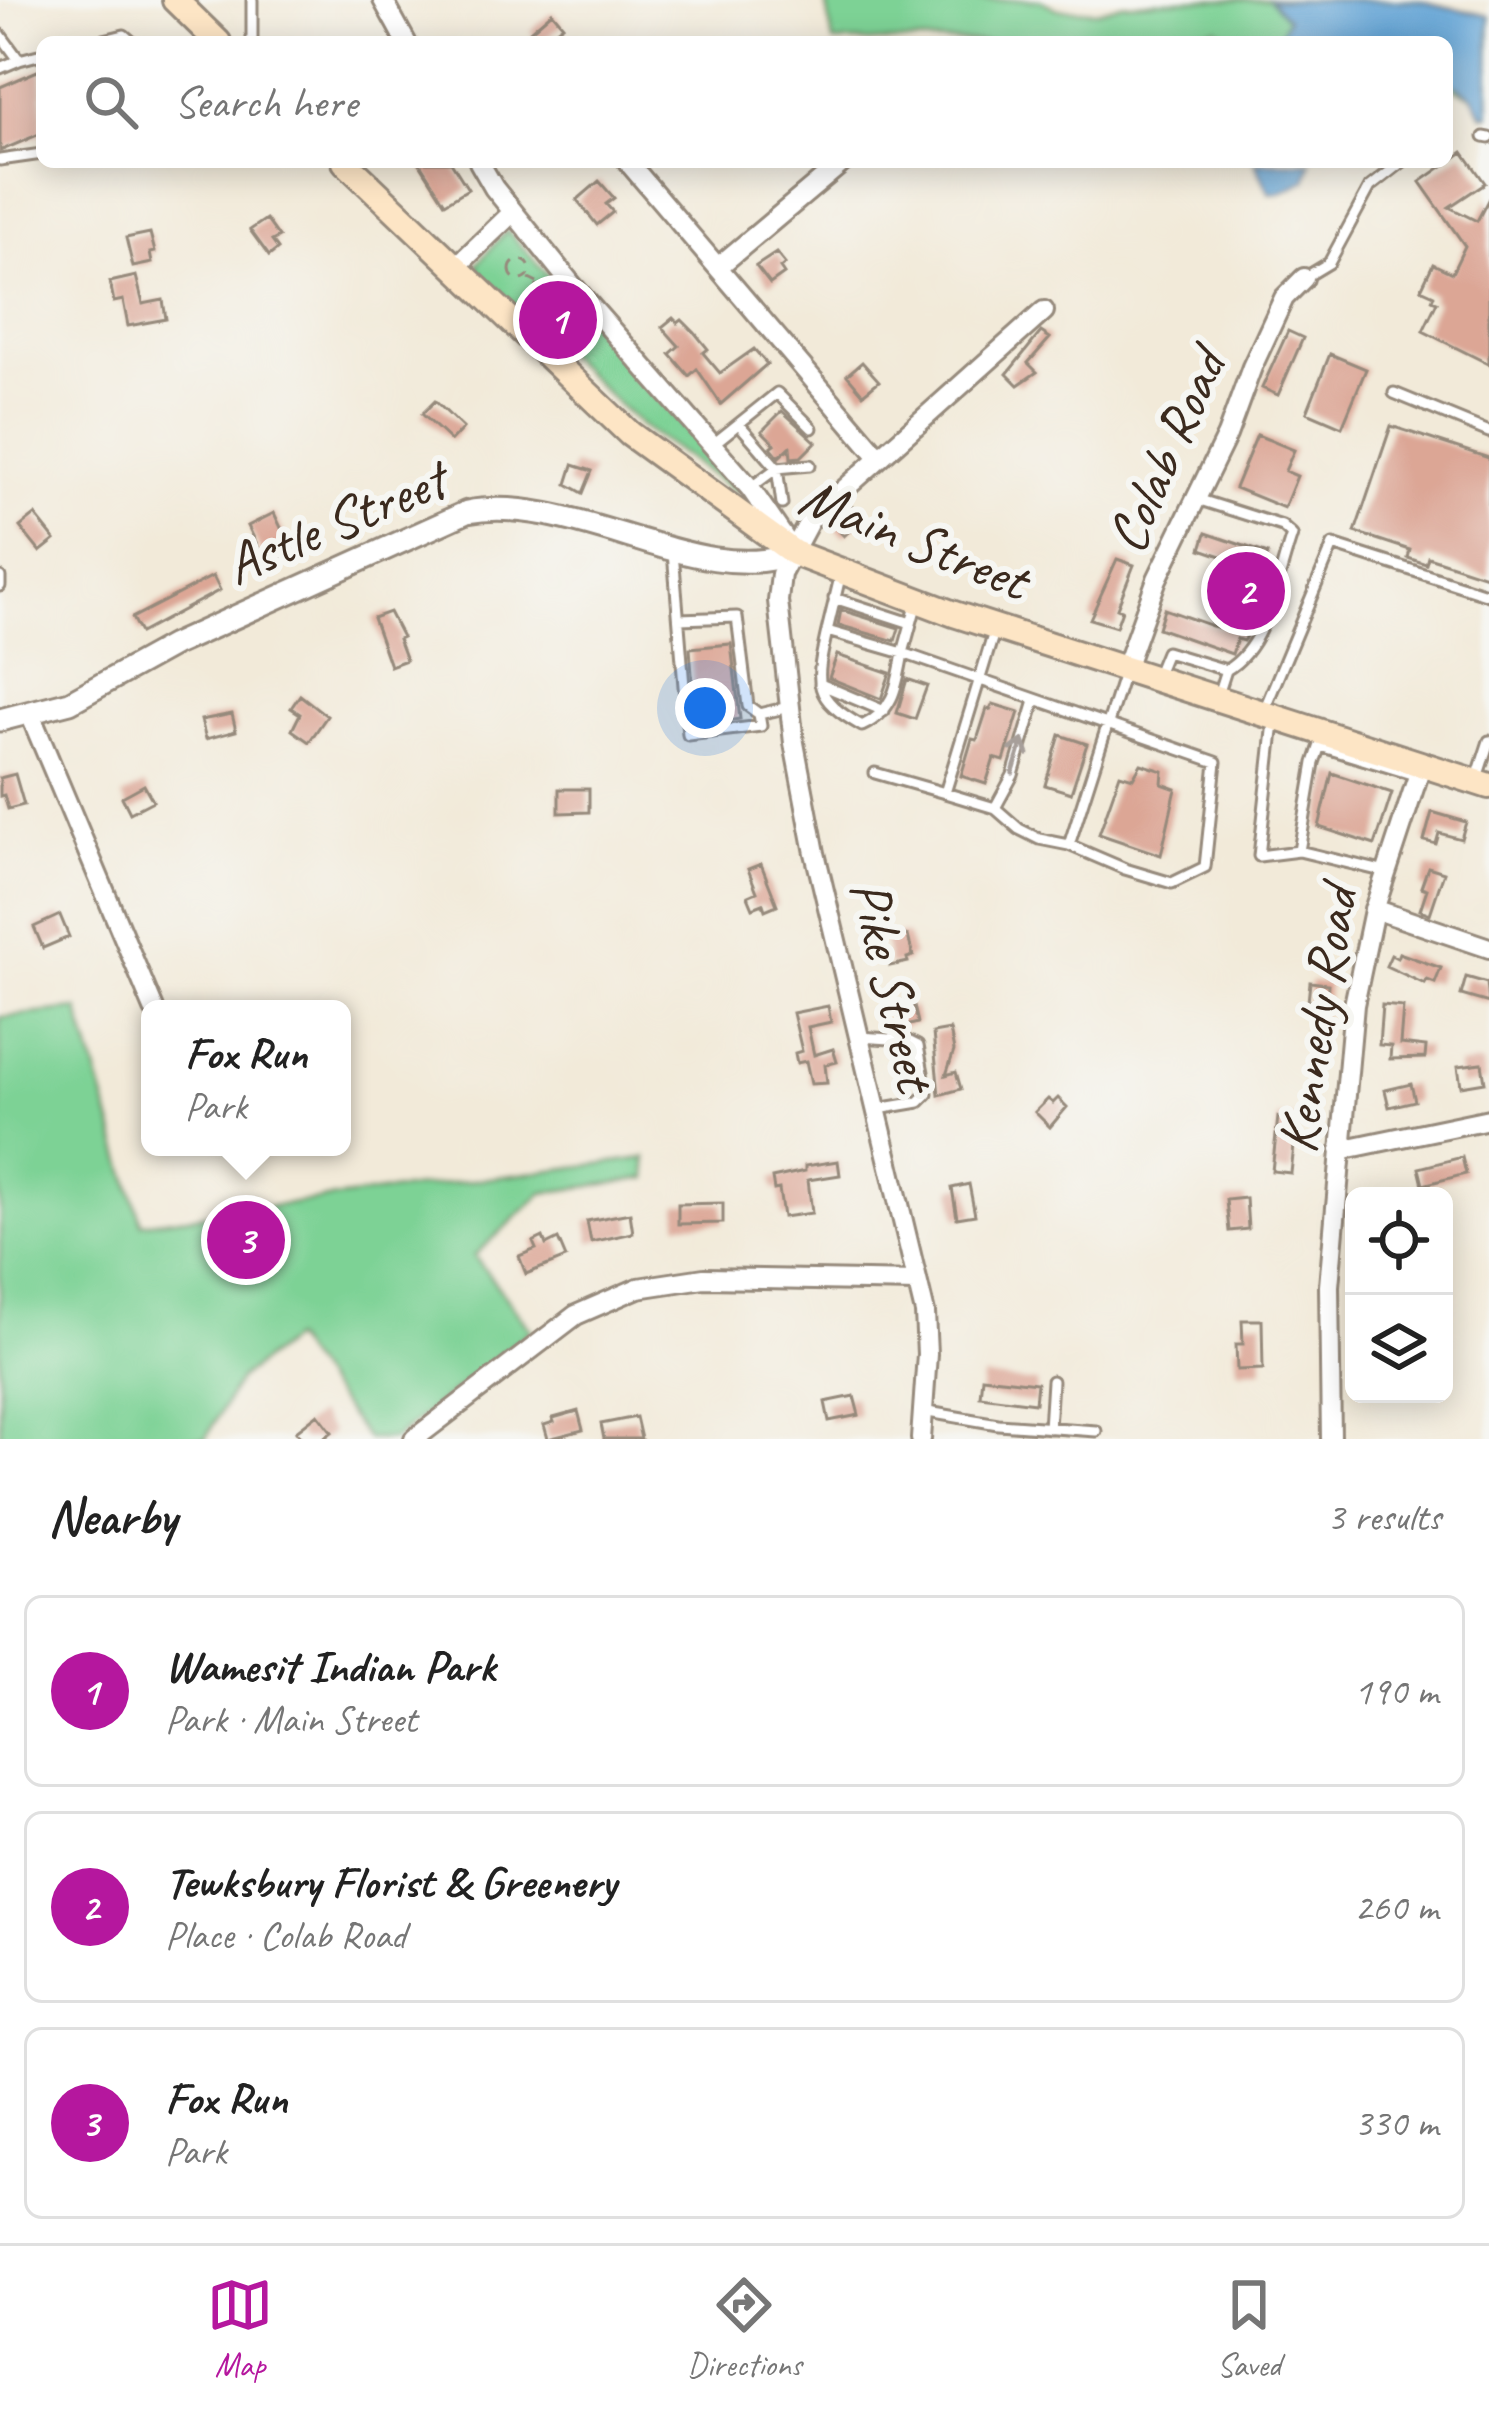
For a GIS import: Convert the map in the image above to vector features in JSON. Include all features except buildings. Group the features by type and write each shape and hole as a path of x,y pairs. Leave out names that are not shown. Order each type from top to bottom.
{"main road":[{"path":"175,0 212,36"},
{"name":"Main Street","path":"351,168 630,434 837,585 914,612 996,627 1269,715 1322,740 1482,784"}],"street":[{"path":"383,0 403,36"},
{"path":"483,168 555,278 595,312 750,488 794,553"},
{"path":"639,168 879,458"},
{"path":"718,267 836,168"},
{"path":"457,266 513,212"},
{"name":"Colab Road","path":"1126,668 1157,579 1284,298 1304,278"},
{"name":"Pike Street","path":"921,1439 928,1354 917,1282 815,853 789,707 778,601 782,574 810,520 1044,311"},
{"name":"Astle Street","path":"0,720 70,702 189,638 467,512 540,513 737,564 773,561 794,553"},
{"path":"30,714 150,1000"},
{"name":"Kennedy Road","path":"1331,1439 1328,1286 1354,1004 1374,909 1420,770"},
{"path":"1374,909 1489,949"},
{"path":"1340,1150 1489,1119"},
{"path":"414,1439 576,1316 638,1288 704,1278 917,1282"}],"lane":[{"path":"252,0 252,36"},
{"path":"0,34 19,60"},
{"path":"0,68 36,56"},
{"path":"0,160 36,155"},
{"path":"1304,278 1328,262 1370,187 1394,168"},
{"path":"712,445 776,393 812,428"},
{"path":"1394,393 1489,433"},
{"path":"739,424 776,468 782,504"},
{"path":"750,488 776,468 810,465"},
{"path":"1156,678 1166,652 1226,670 1242,662 1256,639 1292,535 1282,526 1197,499"},
{"path":"1386,872 1299,851 1259,856 1269,715 1333,545 1489,595"},
{"path":"673,547 688,735 761,725 759,714 748,706 737,617 679,620"},
{"path":"837,585 820,684 826,702 862,726 876,719 896,696 914,612"},
{"path":"945,794 996,627"},
{"path":"827,632 902,653 1216,763 1205,867 1172,883 1069,845 1039,839 1019,830 995,808 875,773"},
{"path":"1069,845 1126,668"},
{"path":"1217,698 1226,670"},
{"path":"820,684 884,710"},
{"path":"995,808 1013,775 1035,701"},
{"path":"759,714 789,707"},
{"path":"1299,851 1322,740"},
{"path":"1482,784 1489,741"},
{"path":"860,1037 918,1046 927,1094 919,1102 876,1109"},
{"path":"1049,1428 1052,1381"},
{"path":"922,1412 1096,1430"}],"path":[{"path":"527,278 556,318 571,327 595,312"},
{"path":"536,285 555,278"},
{"path":"546,300 555,278"}],"green space":[{"path":"826,0 1040,0 1058,9 1098,11 1122,4 1186,0 1415,0 1489,16 1489,115 1483,115 1473,96 1453,88 1453,36 1230,36 1217,28 1188,36 832,36"},
{"path":"507,230 740,487 736,492 640,425 482,275 477,264"},
{"path":"78,1009 141,1223 646,1158 648,1178 543,1193 474,1256 531,1330 394,1439 367,1439 291,1339 239,1379 205,1439 0,1439 0,1017"}],"water":[{"path":"1269,0 1415,0 1489,16 1489,115 1483,115 1473,96 1453,83 1453,36 1278,36 1287,19"},
{"path":"1258,168 1309,168 1306,180 1270,193"}],"place":[{"name":"Wamesit Indian Park","path":"558,320"},
{"name":"Tewksbury Florist & Greenery","path":"1246,591"},
{"name":"Fox Run","path":"246,1240"}]}
